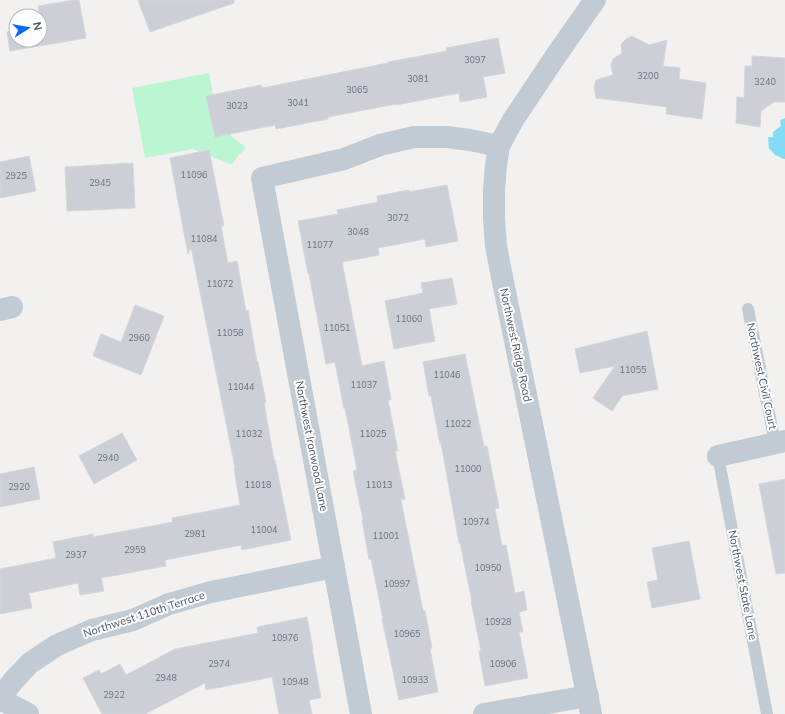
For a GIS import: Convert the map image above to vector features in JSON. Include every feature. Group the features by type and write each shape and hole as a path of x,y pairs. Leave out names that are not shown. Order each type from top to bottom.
{"street":[{"name":"Northwest Ridge Road","path":"590,705 496,246 494,190 499,146 513,120 595,0"},
{"name":"Northwest Ironwood Lane","path":"361,714 262,178 344,159 380,145 414,137 447,137 499,146"},
{"path":"718,456 780,442"},
{"name":"Northwest 110th Terrace","path":"0,699 30,663 57,645 92,630 132,620 169,604 211,592 334,567"},
{"path":"0,699 28,714"},
{"path":"484,714 590,705"}],"lane":[{"name":"Northwest Civil Court","path":"748,309 780,442"},
{"name":"Northwest State Lane","path":"718,456 767,714"}],"green space":[{"path":"209,73 219,126 246,148 232,165 193,149 145,158 132,88"}],"water":[{"path":"785,118 784,159 775,155 769,149 768,137 773,137 773,132 781,126 780,120"}],"building":[{"path":"79,0 86,38 48,44 48,8 38,8 38,6"},
{"path":"138,0 234,0 234,3 150,32"},
{"path":"632,36 649,45 667,40 663,66 680,68 679,79 706,83 702,119 666,114 667,107 596,98 594,87 596,80 613,75 611,65 613,59 622,53 621,44"},
{"path":"498,38 505,73 483,77 487,97 460,102 459,93 328,117 328,119 276,129 275,125 215,137 206,96 261,85 262,88 388,63 447,51 446,48"},
{"path":"10,48 28,48 10,51"},
{"path":"752,56 785,58 785,102 774,102 761,111 760,127 736,123 737,97 744,98 745,66 752,66"},
{"path":"209,150 224,226 221,226 228,263 237,261 246,311 248,310 266,402 264,403 274,460 291,540 242,550 241,545 165,560 166,566 101,578 104,591 80,595 78,583 29,593 32,608 0,614 0,569 56,558 53,542 93,534 93,537 173,522 172,518 240,505 235,468 191,247 188,254 170,158"},
{"path":"29,156 36,191 0,198 0,162"},
{"path":"133,163 135,208 67,211 65,167"},
{"path":"447,185 458,241 426,247 425,239 378,248 379,255 342,262 362,366 384,361 391,400 388,400 398,451 395,451 405,499 401,500 423,611 425,611 438,692 399,700 371,559 369,559 353,471 357,470 345,408 344,409 335,362 326,364 298,221 338,214 337,210 378,202 377,196"},
{"path":"452,278 457,304 429,309 435,341 394,349 385,301 423,293 421,283"},
{"path":"135,305 164,316 141,375 93,356 101,334 121,342"},
{"path":"647,331 658,389 622,396 612,411 593,398 615,366 580,373 575,349"},
{"path":"465,354 484,447 487,446 499,508 495,509 502,546 506,545 515,593 524,591 527,610 519,612 523,632 519,632 528,678 485,686 479,651 481,651 472,601 459,543 441,443 440,444 431,396 429,396 423,362"},
{"path":"122,433 137,460 94,484 79,456"},
{"path":"34,467 40,499 0,507 0,474"},
{"path":"785,479 785,573 776,574 759,484"},
{"path":"689,541 700,599 652,608 647,582 658,580 652,548"},
{"path":"307,617 321,698 309,700 312,714 279,714 272,677 206,690 205,683 145,714 102,714 83,678 99,670 101,674 120,664 126,675 175,649 258,633 257,627"}]}
